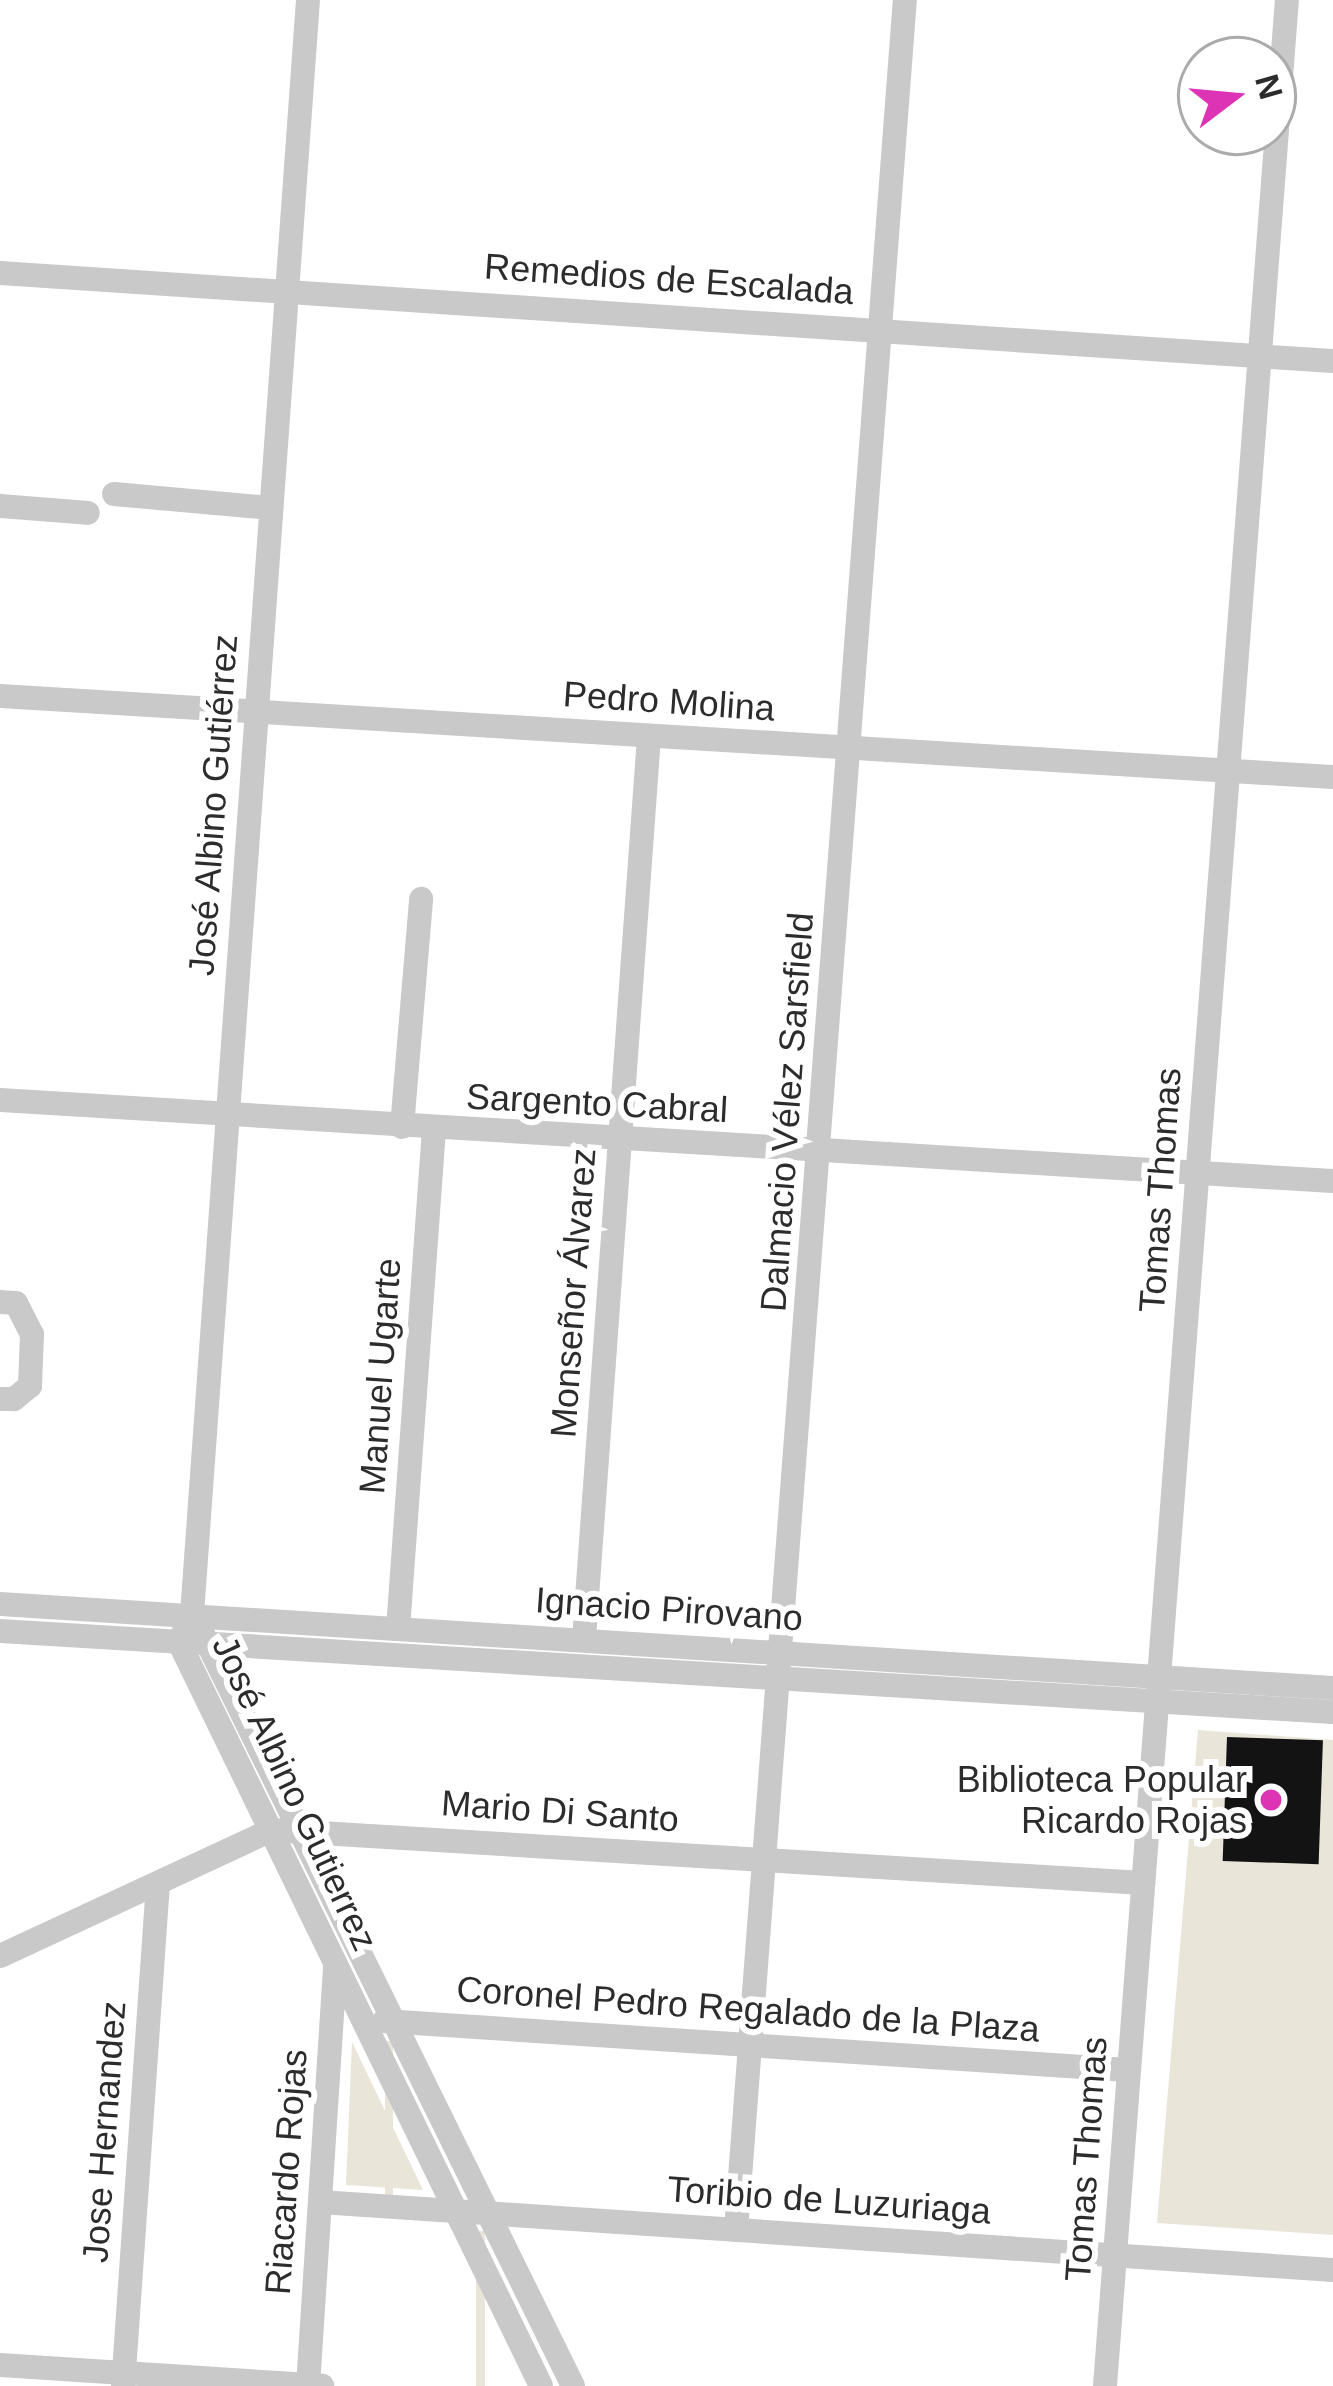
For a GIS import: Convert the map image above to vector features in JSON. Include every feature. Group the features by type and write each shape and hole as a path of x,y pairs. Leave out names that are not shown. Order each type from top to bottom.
{"street":[{"name":"José Albino Gutiérrez","path":"192,1616 308,0"},
{"name":"Dalmacio Vélez Sarsfield","path":"736,2230 905,0"},
{"name":"Tomas Thomas","path":"1105,2386 1287,0"},
{"name":"Remedios de Escalada","path":"0,273 1333,361"},
{"path":"114,494 271,508"},
{"path":"0,506 88,514"},
{"name":"Pedro Molina","path":"0,696 1333,777"},
{"name":"Monseñor Álvarez","path":"584,1640 649,736"},
{"path":"402,1127 421,899"},
{"name":"Sargento Cabral","path":"0,1100 1333,1181"},
{"name":"Manuel Ugarte","path":"398,1629 434,1129"},
{"path":"0,1302 16,1303 32,1334 30,1386 14,1399 0,1399"},
{"path":"11,1632 12,1605"},
{"name":"Ignacio Pirovano","path":"12,1605 1333,1688"},
{"name":"José Albino Gutierrez","path":"192,1616 179,1642 541,2386"},
{"name":"José Albino Gutierrez","path":"192,1616 573,2386"},
{"name":"Ignacio Pirovano","path":"11,1632 1333,1712"},
{"name":"Mario Di Santo","path":"0,1956 271,1830 1143,1883"},
{"name":"Jose Hernandez","path":"123,2379 158,1883"},
{"name":"Riacardo Rojas","path":"308,2385 335,1963"},
{"name":"Coronel Pedro Regalado de la Plaza","path":"364,2021 1128,2071"},
{"name":"Toribio de Luzuriaga","path":"320,2202 1333,2270"},
{"path":"0,2365 123,2379 324,2386"}],"shaded area":[{"path":"1198,1730 1333,1740 1333,2235 1157,2223"},
{"path":"385,2041 393,2041 393,2200 385,2200"},
{"path":"352,2042 423,2190 346,2185"},
{"path":"476,2231 485,2231 485,2386 476,2386"}],"building":[{"name":"Biblioteca Popular Ricardo Rojas","path":"1227,1737 1323,1740 1319,1864 1223,1861"}],"place":[{"name":"Biblioteca Popular Ricardo Rojas","path":"1271,1800"}]}
